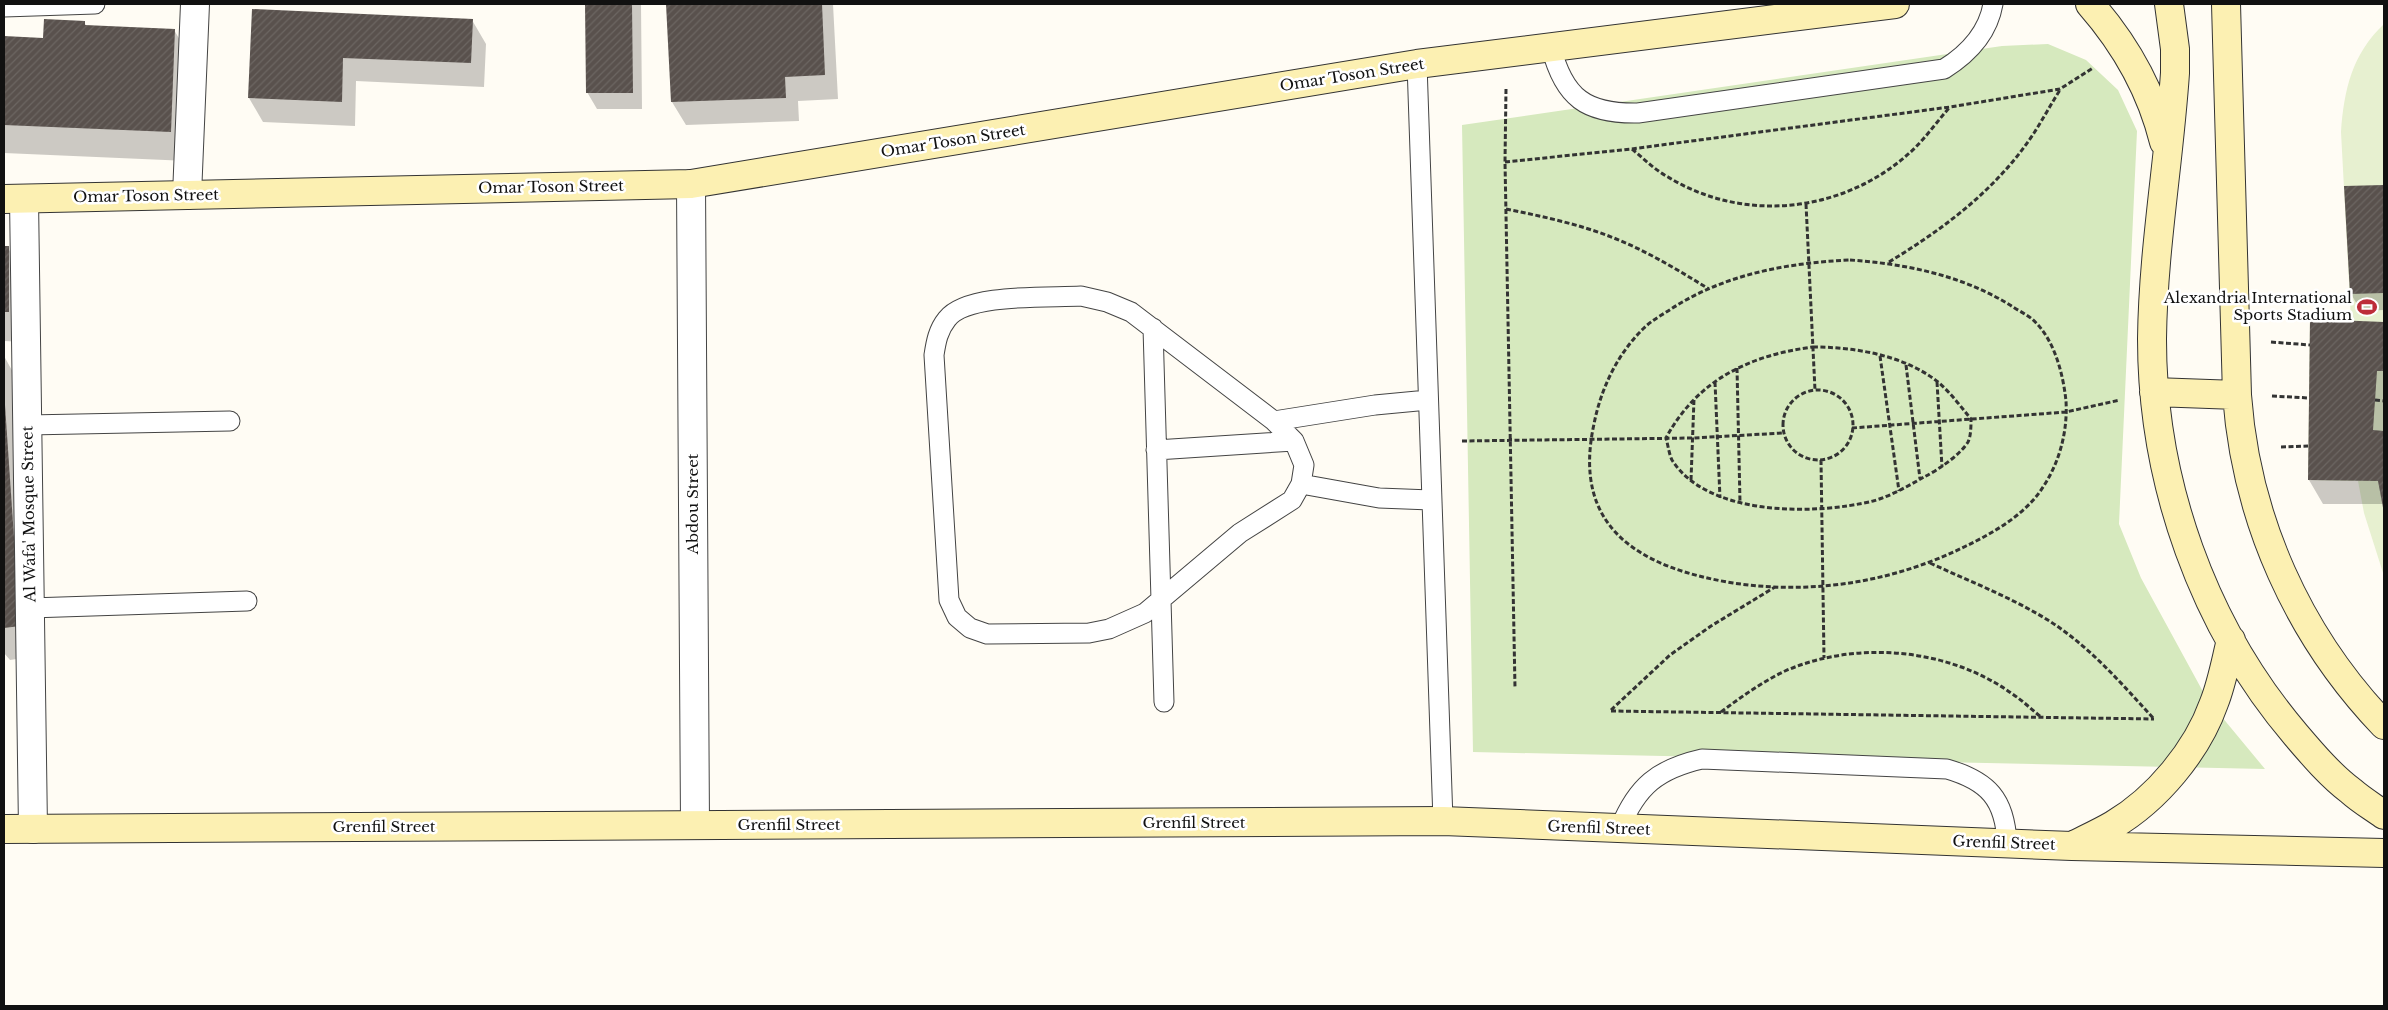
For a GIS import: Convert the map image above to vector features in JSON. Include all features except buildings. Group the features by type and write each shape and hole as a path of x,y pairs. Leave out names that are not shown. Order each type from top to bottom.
{"main road":[{"name":"Omar Toson Street","path":"14,199 690,184 1418,64 1895,4"},
{"path":"2090,4 2124,47 2138,73 2160,126 2167,154"},
{"path":"2169,4 2175,49 2175,73 2154,297 2154,392 2166,470 2177,514 2195,566 2231,640 2278,713 2312,753 2349,790 2384,815"},
{"path":"2226,4 2237,395 2243,448 2250,481 2259,515 2284,580 2322,647 2384,725"},
{"path":"2154,392 2237,395"},
{"path":"2072,846 2115,824 2152,795 2183,760 2208,718 2215,702 2231,640"},
{"name":"Grenfil Street","path":"4,829 1443,822 2072,846 2384,853"}],"street":[{"path":"187,195 195,4"},
{"name":"Abdou Street","path":"690,184 695,825"},
{"name":"Al Wafa' Mosque Street","path":"14,199 28,425 33,829"}],"lane":[{"path":"4,7 95,4"},
{"path":"1551,48 1557,71 1570,92 1590,107 1613,114 1638,113 1944,69 1960,59 1974,45 1985,28 1993,4"},
{"path":"1418,64 1443,822"},
{"path":"1081,296 1107,302 1131,312 1153,328 1274,421 1294,441 1304,465 1301,484 1292,500 1240,533 1145,613 1128,622 1089,633 987,634 970,628 957,617 949,600 947,583 934,355 937,335 947,318 963,306 982,301 1081,296"},
{"path":"1153,328 1164,702"},
{"path":"1274,421 1375,405 1428,400"},
{"path":"28,425 230,421"},
{"path":"1156,450 1294,441"},
{"path":"1301,484 1379,498 1431,500"},
{"path":"30,608 247,601"},
{"path":"1620,828 1628,807 1642,789 1659,774 1680,764 1702,759 1732,760 1947,769 1967,775 1985,786 1998,802 2006,822 2007,843"}],"path":[{"path":"1506,53 1506,209 1514,688"},
{"path":"1888,263 1937,232 1967,208 1994,181 2033,134 2060,89"},
{"path":"1631,149 1667,177 1693,190 1720,200 1748,205 1806,204 1834,198 1886,172 1908,155 1950,107"},
{"path":"1806,204 1815,390"},
{"path":"1506,209 1584,227 1622,241 1667,263 1709,289"},
{"path":"1850,260 1888,263 1927,270 1964,282 2000,299 2033,320 2048,340 2059,363 2064,387 2066,412 2064,437 2058,459 2048,479 2035,498 2019,514 1983,538 1930,563 1904,572 1861,582 1822,587 1775,587 1733,582 1669,568 1648,558 1629,545 1613,528 1600,509 1594,492 1588,456 1597,405 1607,381 1624,352 1646,326 1682,302 1709,289 1763,270 1808,262 1850,260"},
{"path":"1813,347 1844,347 1880,356 1906,364 1937,381 1971,419 1968,441 1942,468 1899,491 1875,500 1841,508 1782,508 1720,498 1692,481 1672,459 1666,438 1677,418 1694,398 1737,368 1761,357 1787,350 1813,347"},
{"path":"1880,356 1899,491"},
{"path":"1906,364 1920,479"},
{"path":"1737,368 1740,502"},
{"path":"1937,381 1942,468"},
{"path":"1715,382 1720,498"},
{"path":"1815,390 1828,391 1838,396 1847,405 1852,416 1852,428 1850,440 1843,449 1833,456 1821,460 1808,459 1797,453 1789,444 1783,433 1783,421 1789,404 1803,392 1815,390"},
{"path":"1852,428 2066,412 2154,392"},
{"path":"1692,481 1694,398"},
{"path":"2375,400 2384,401"},
{"path":"1429,442 1590,438 1693,438 1783,433"},
{"path":"1821,460 1824,658"},
{"path":"1775,587 1711,626 1670,655 1611,710 2154,719 2110,671 2082,645 2051,622 2011,600 1930,563"},
{"path":"1720,712 1751,689 1786,671 1824,658 1862,652 1901,653 1940,660 1976,673 2011,692 2041,717"}],"green space":[{"name":"Alexandria International Sports Stadium","path":"2384,24 2384,576 2364,513 2358,481 2308,480 2310,319 2351,320 2341,132 2344,102 2347,87 2357,60 2373,36"},
{"path":"2048,44 2086,60 2118,90 2137,131 2119,524 2141,578 2207,699 2265,769 1473,752 1462,125 2002,46"}],"place":[{"name":"Alexandria International Sports Stadium","path":"2367,307"}]}
